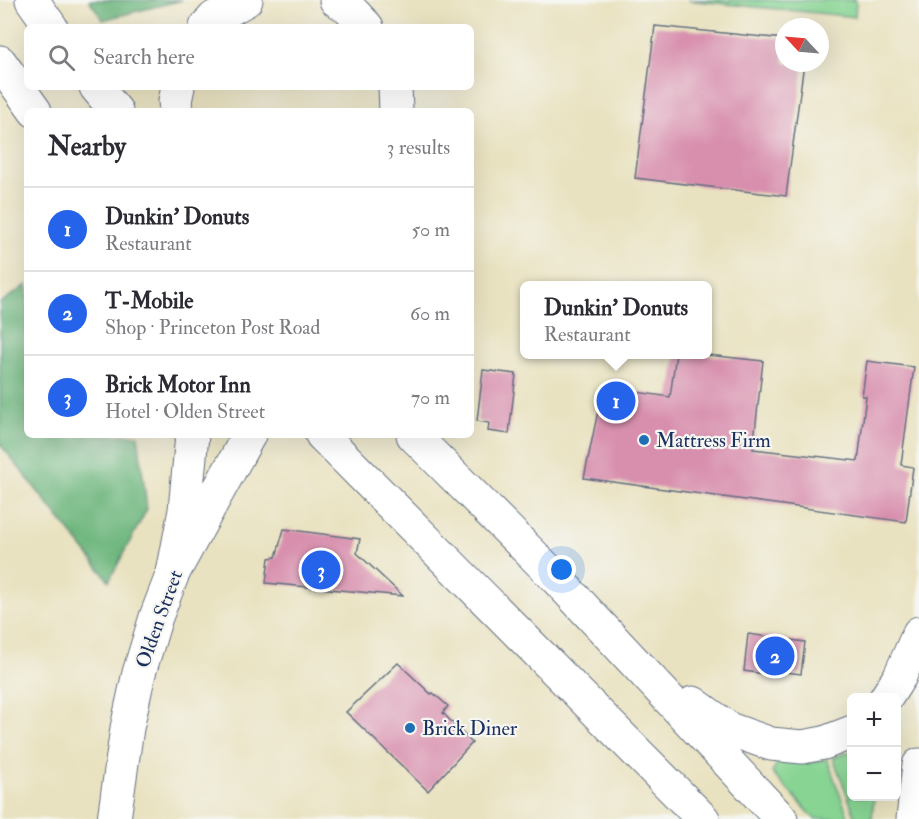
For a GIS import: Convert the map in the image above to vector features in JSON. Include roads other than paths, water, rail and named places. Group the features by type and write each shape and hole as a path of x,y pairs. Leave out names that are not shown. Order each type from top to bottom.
{"main road":[{"path":"32,0 49,24"},
{"path":"209,24 214,18 246,0"},
{"path":"336,0 348,7 364,24"},
{"path":"0,62 33,108"},
{"path":"98,90 114,108"},
{"path":"176,108 177,90"},
{"path":"395,90 396,108"},
{"path":"173,573 185,510 192,438"},
{"name":"Olden Street","path":"114,819 127,729 139,673 156,617 173,573 247,438"},
{"path":"325,438 696,814"},
{"path":"416,438 627,652 781,819"},
{"path":"889,693 900,676 919,633"},
{"path":"627,652 678,693 729,729 771,744 802,747 824,743 847,734"},
{"path":"913,819 919,765"}],"place":[{"name":"Dunkin' Donuts","path":"616,401"},
{"name":"Mattress Firm","path":"644,440"},
{"name":"Brick Motor Inn","path":"321,570"},
{"name":"T-Mobile","path":"775,656"},
{"name":"Brick Diner","path":"410,728"}]}
